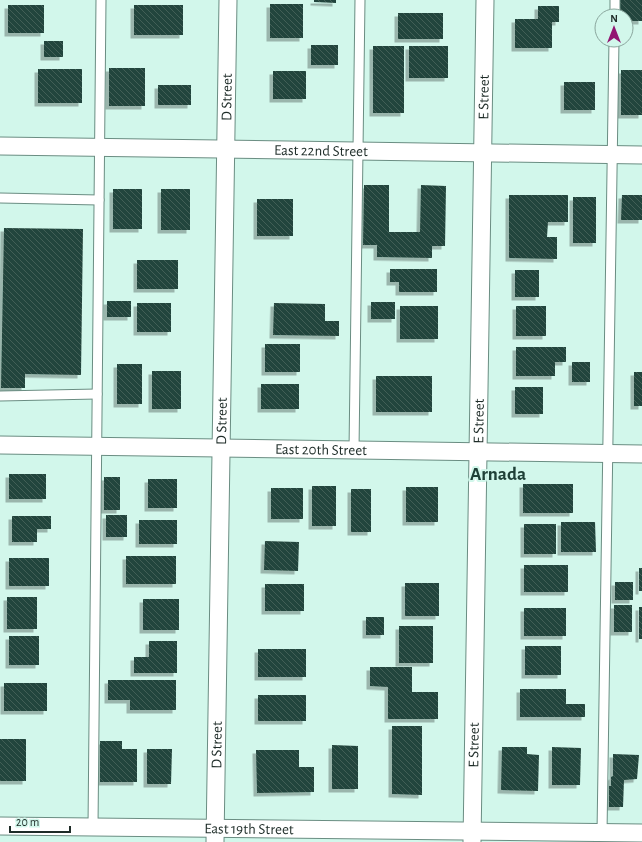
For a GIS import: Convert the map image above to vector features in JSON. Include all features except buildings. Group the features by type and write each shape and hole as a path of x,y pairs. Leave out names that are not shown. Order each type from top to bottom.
{"street":[{"name":"D Street","path":"215,835 228,0"},
{"name":"E Street","path":"472,837 485,0"},
{"name":"East 22nd Street","path":"0,146 642,155"},
{"name":"East 20th Street","path":"0,445 642,454"},
{"name":"East 19th Street","path":"0,826 93,827 215,835 472,837 642,833"}],"lane":[{"path":"93,827 101,0"},
{"path":"354,450 360,0"},
{"path":"602,833 614,48"},
{"path":"0,198 99,200"},
{"path":"0,396 97,394"}],"district":[{"name":"Arnada","path":"498,473"}]}
